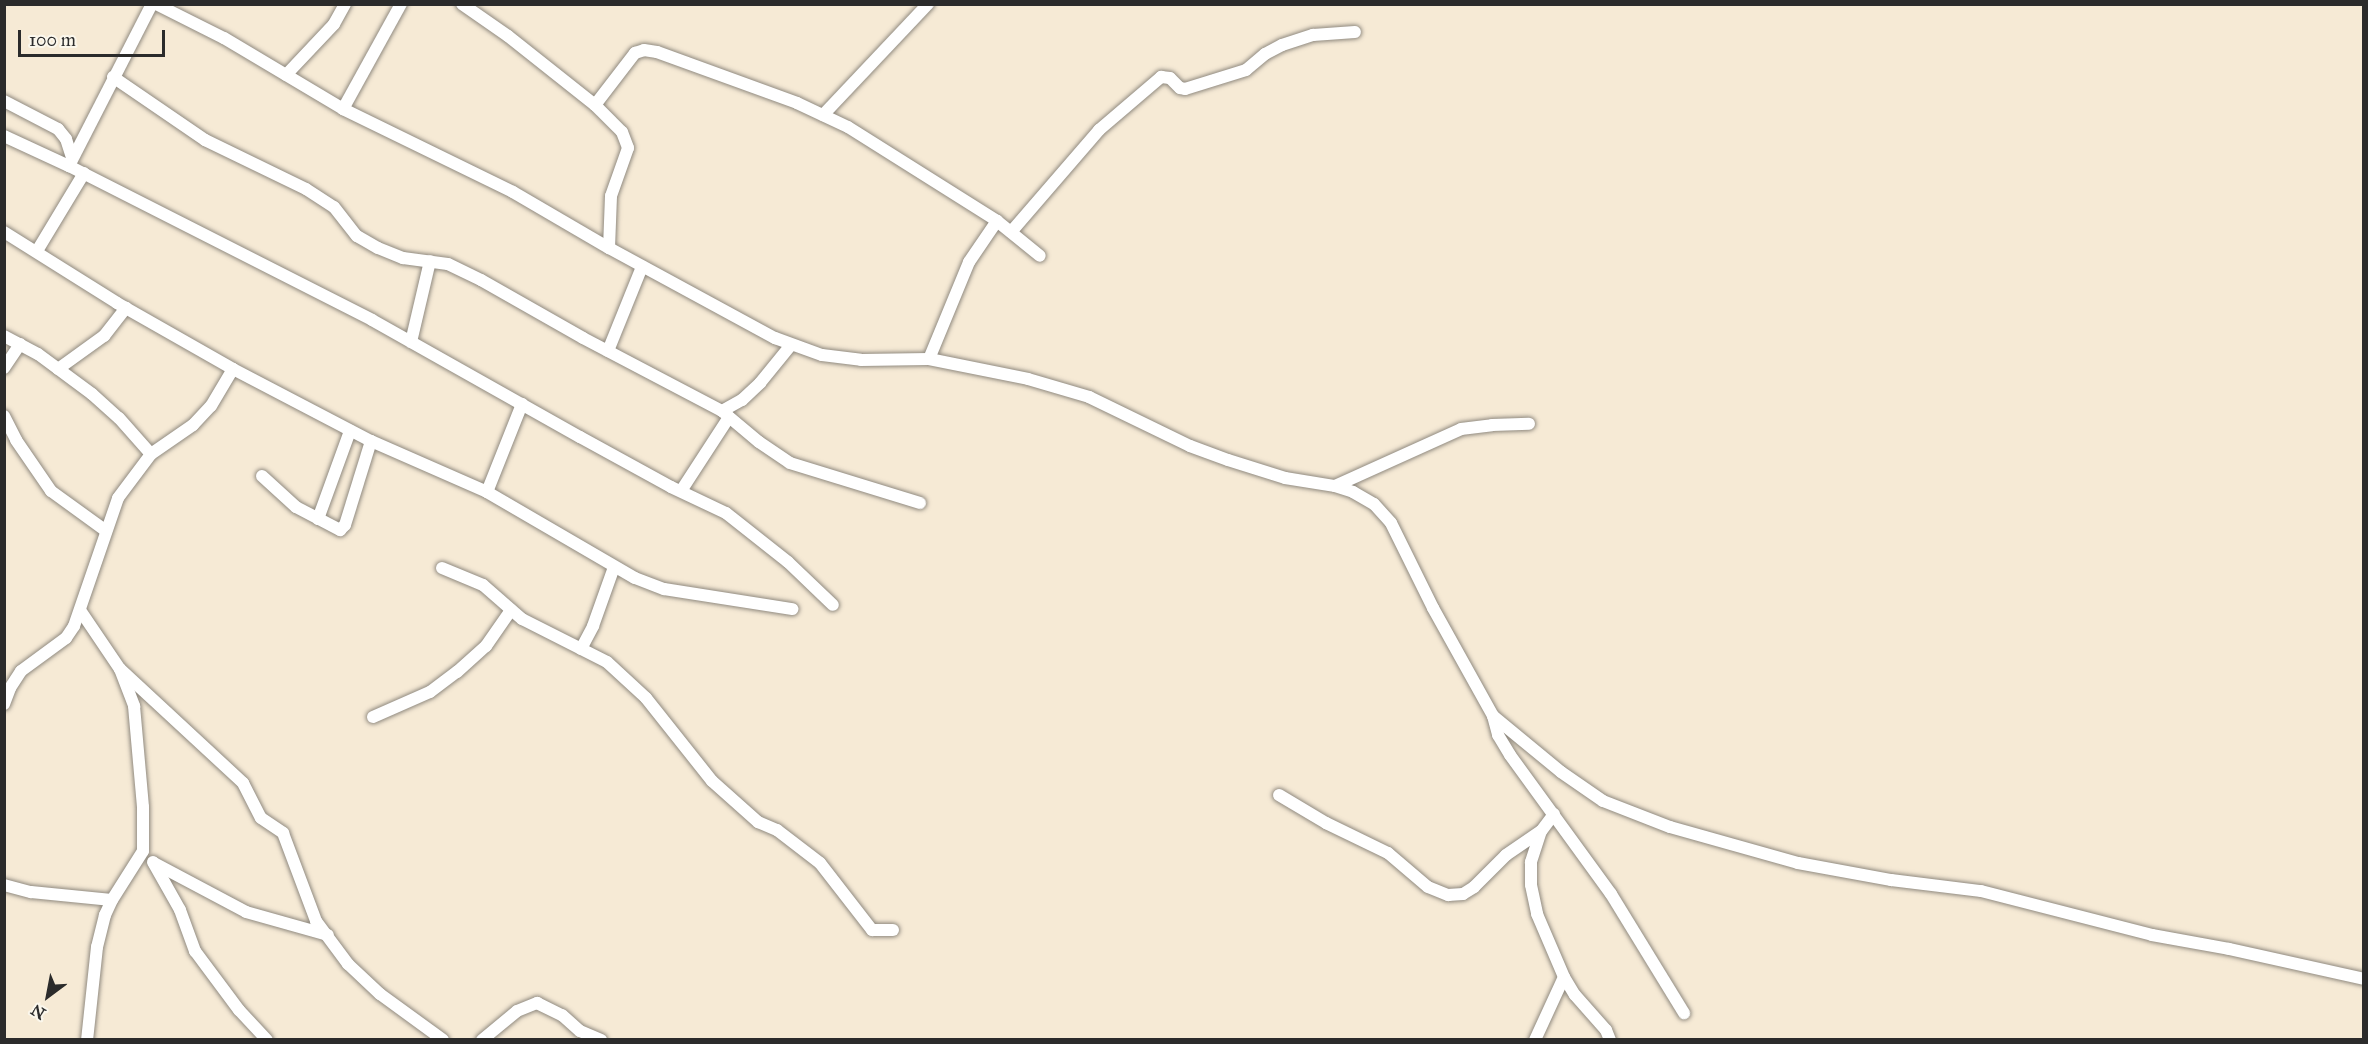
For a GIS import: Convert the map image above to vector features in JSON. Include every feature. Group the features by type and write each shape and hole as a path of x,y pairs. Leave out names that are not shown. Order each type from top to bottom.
{"street":[{"path":"71,161 113,77 154,4 224,38 343,110 513,192 642,267 791,345 822,355 861,360 929,359 1028,379 1089,397 1190,446 1228,460 1285,478 1335,486 1353,492 1374,504 1391,523 1433,608 1493,716 1504,745 1611,894 1684,1013"},
{"path":"286,75 334,24 345,4"},
{"path":"343,110 401,4"},
{"path":"462,4 508,36 595,105 622,132 627,148 611,196 609,248"},
{"path":"823,115 928,4"},
{"path":"1011,232 1099,130 1161,77 1170,78 1180,88 1185,89 1246,70 1265,54 1282,45 1313,35 1355,32"},
{"path":"595,105 620,76 630,58 644,50 657,51 823,115 888,151 997,221 1040,256"},
{"path":"113,77 206,140 306,189 334,207 357,236 403,258 448,264 481,280 725,414 790,463 920,503"},
{"path":"4,101 58,129 66,139 71,161"},
{"path":"4,136 71,161 84,173 411,342 681,491 726,513 788,562 833,605"},
{"path":"37,251 84,173"},
{"path":"929,359 969,262 997,221"},
{"path":"4,232 126,308 233,369 350,431 487,492 614,567 664,589 792,609"},
{"path":"411,342 430,261"},
{"path":"608,351 642,267"},
{"path":"58,369 104,336 126,308"},
{"path":"4,336 58,369 119,418 151,454"},
{"path":"4,368 20,344"},
{"path":"681,491 725,414 760,383 791,345"},
{"path":"4,704 10,688 21,671 66,638 80,610 118,498 151,454 193,425 211,406 233,369"},
{"path":"487,492 522,404"},
{"path":"4,416 16,440 51,491 106,531"},
{"path":"1335,486 1461,429 1529,424"},
{"path":"318,519 350,431"},
{"path":"262,476 296,507 337,529 343,528 371,441"},
{"path":"581,650 594,626 614,567"},
{"path":"442,568 483,585 503,599 511,610 542,630 607,662 646,698 711,781 738,806 820,863 872,930 892,930"},
{"path":"80,610 120,669 243,783 261,818 283,833 306,902 315,921 363,980 444,1040"},
{"path":"373,717 430,692 457,672 486,646 511,610"},
{"path":"87,1040 97,947 105,915 143,851 143,807 137,724 134,706 120,669"},
{"path":"1493,716 1561,772 1603,801 1670,827 1798,862 1891,880 1981,891 2152,935 2229,949 2364,979"},
{"path":"1279,795 1326,823 1388,853 1428,887 1448,896 1463,894 1474,887 1506,855 1541,831"},
{"path":"1554,814 1541,831 1532,852 1531,885 1537,914 1564,977 1575,995 1606,1030 1610,1040"},
{"path":"143,851 153,862 180,910 195,951 238,1010 267,1040"},
{"path":"153,862 246,912 328,935"},
{"path":"4,885 31,892 112,900"},
{"path":"1535,1040 1564,977"},
{"path":"482,1040 516,1011 537,1003 562,1015 580,1031 602,1040"}]}
